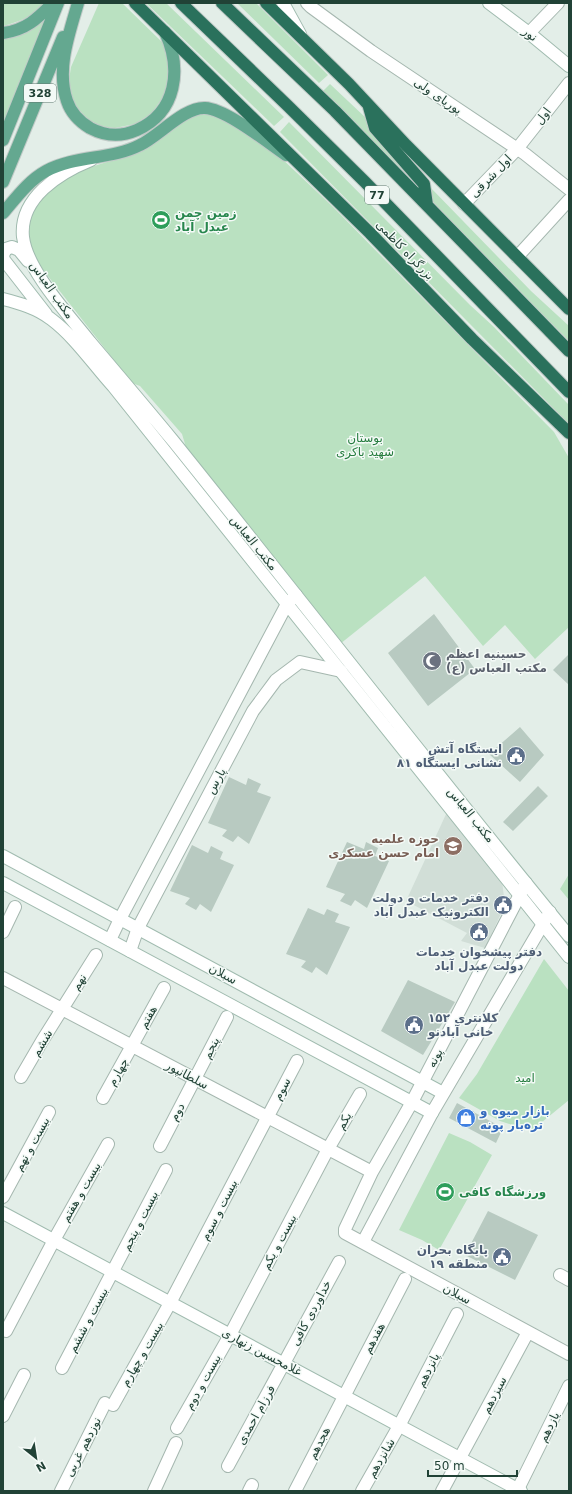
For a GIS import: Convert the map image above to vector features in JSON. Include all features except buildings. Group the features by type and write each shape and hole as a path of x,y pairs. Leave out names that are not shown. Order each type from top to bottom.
{"highway":[{"name":"بزرگراه کاظمی","path":"135,3 370,233 472,338 569,434"},
{"name":"بزرگراه کاظمی","path":"181,3 359,176 569,392"},
{"name":"77","path":"222,3 335,111 569,351"},
{"path":"266,3 569,309"},
{"path":"368,105 375,128 424,184 427,205"}],"main road":[{"path":"3,33 18,30 36,20 53,3"},
{"path":"3,140 58,3"},
{"path":"77,3 67,40 63,64 64,83 67,101 74,115 85,125 98,132 115,135 132,132 149,125 164,110 172,92 175,73 174,56 164,31"},
{"name":"328","path":"3,182 77,3"},
{"path":"3,213 30,182 46,171 62,164 81,159 98,157 140,145 194,109 205,108 227,115 302,166"}],"street":[{"path":"283,3 304,40"},
{"name":"پوریای ولی","path":"307,3 311,8 371,52 517,149 569,189"},
{"name":"نور","path":"489,3 569,66"},
{"path":"529,33 558,3"},
{"name":"اول","path":"517,149 569,83"},
{"name":"اول شرقی","path":"464,204 517,149"},
{"name":"مکتب العباس","path":"98,157 66,172 37,194 28,206 23,225 23,239 34,268 62,306 172,440 292,600 341,671 569,957"},
{"path":"517,257 569,200"},
{"path":"34,268 19,250 12,247 6,249 3,255 4,260 50,318"},
{"name":"مکتب العباس","path":"3,299 22,304 50,318 64,330 113,386 473,816 569,936"},
{"name":"پارس","path":"110,940 120,918 236,701 292,600"},
{"name":"پارس","path":"130,951 138,928 253,711 276,680 300,662 341,671"},
{"path":"236,701 253,711"},
{"path":"463,825 473,816"},
{"name":"سبلان","path":"3,856 443,1093"},
{"name":"سبلان","path":"3,883 432,1113"},
{"name":"پونه","path":"345,1233 345,1229 372,1172 412,1102 526,883"},
{"path":"3,932 16,907"},
{"name":"پونه","path":"363,1242 443,1093 550,912"},
{"name":"نهم","path":"62,1009 96,955"},
{"name":"سلطانپور","path":"3,978 372,1172"},
{"name":"هفتم","path":"132,1046 164,988"},
{"name":"ششم","path":"22,1077 62,1009"},
{"name":"پنجم","path":"195,1079 227,1017"},
{"name":"چهارم","path":"103,1098 132,1046"},
{"name":"سوم","path":"267,1117 297,1061"},
{"name":"دوم","path":"160,1146 195,1079"},
{"name":"یکم","path":"328,1149 360,1094"},
{"name":"بیست و نهم","path":"3,1197 49,1112"},
{"name":"بیست و سوم","path":"170,1303 267,1117"},
{"name":"بیست و هفتم","path":"6,1331 54,1240 108,1144"},
{"name":"بیست و یکم","path":"230,1335 328,1149"},
{"name":"بیست و پنجم","path":"113,1272 166,1170"},
{"name":"غلامحسین زنهاری","path":"3,1213 519,1491"},
{"name":"سبلان","path":"345,1233 569,1354"},
{"name":"خداوردی کافی","path":"284,1364 339,1262"},
{"name":"بیست و ششم","path":"62,1368 113,1272"},
{"name":"هفدهم","path":"344,1396 405,1279"},
{"name":"بیست و چهارم","path":"109,1404 170,1303"},
{"name":"پانزدهم","path":"399,1426 457,1314"},
{"name":"سیزدهم","path":"442,1491 528,1332"},
{"name":"بیست و دوم","path":"177,1428 230,1335"},
{"name":"فرزام احمدی","path":"228,1466 284,1364"},
{"path":"3,1416 24,1375"},
{"name":"یازدهم","path":"519,1491 569,1386"},
{"name":"هجدهم","path":"295,1491 344,1396"},
{"name":"نوزدهم غربی","path":"61,1491 109,1404"},
{"name":"شانزدهم","path":"362,1491 399,1426"},
{"path":"154,1491 176,1443"}],"shaded area":[{"name":"حوزه علمیه امام حسن عسکری","path":"447,812 502,881 505,905 485,948 461,941 467,933 406,901"}],"green space":[{"path":"3,3 44,3 31,15 3,26"},
{"path":"99,3 122,3 163,43 168,63 168,80 163,97 152,113 135,124 115,128 99,126 86,118 76,106 71,95 69,80 71,67"},
{"path":"146,3 166,3 284,117 274,126"},
{"path":"237,3 256,3 328,75 319,83"},
{"path":"46,18 3,124 3,39 26,33"},
{"path":"330,84 366,118 396,152 531,291 569,326 569,341 322,92"},
{"name":"بوستان شهید باکری","path":"200,112 221,117 278,155 333,207 554,432 569,458 569,627 535,659 505,625 483,646 425,576 340,644 188,454 182,434 140,386 132,383 40,266 33,252 28,225 31,212 38,201 47,192 70,176 95,166 142,151 192,115"},
{"path":"289,122 470,305 494,327 568,404 569,424 280,132"},
{"path":"569,874 569,900 560,889"},
{"name":"امید","path":"544,959 569,991 569,1100 531,1131 500,1121 459,1098 477,1074"},
{"name":"ورزشگاه کافی","path":"449,1133 470,1142 492,1155 439,1250 422,1240 399,1230"}],"place":[{"name":"زمین چمن عبدل آباد","path":"161,220"},
{"name":"حسینیه اعظم مکتب العباس (ع)","path":"432,661"},
{"name":"ایستگاه آتش نشانی ایستگاه ۸۱","path":"516,756"},
{"name":"حوزه علمیه امام حسن عسکری","path":"453,846"},
{"name":"دفتر خدمات و دولت الکترونیک عبدل آباد","path":"503,905"},
{"name":"دفتر پیشخوان خدمات دولت عبدل آباد","path":"479,932"},
{"name":"کلانتری ۱۵۲ خانی آبادنو","path":"414,1025"},
{"name":"بازار میوه و تره‌بار پونه","path":"466,1118"},
{"name":"ورزشگاه کافی","path":"445,1192"},
{"name":"پایگاه بحران منطقه ۱۹","path":"502,1257"}]}
